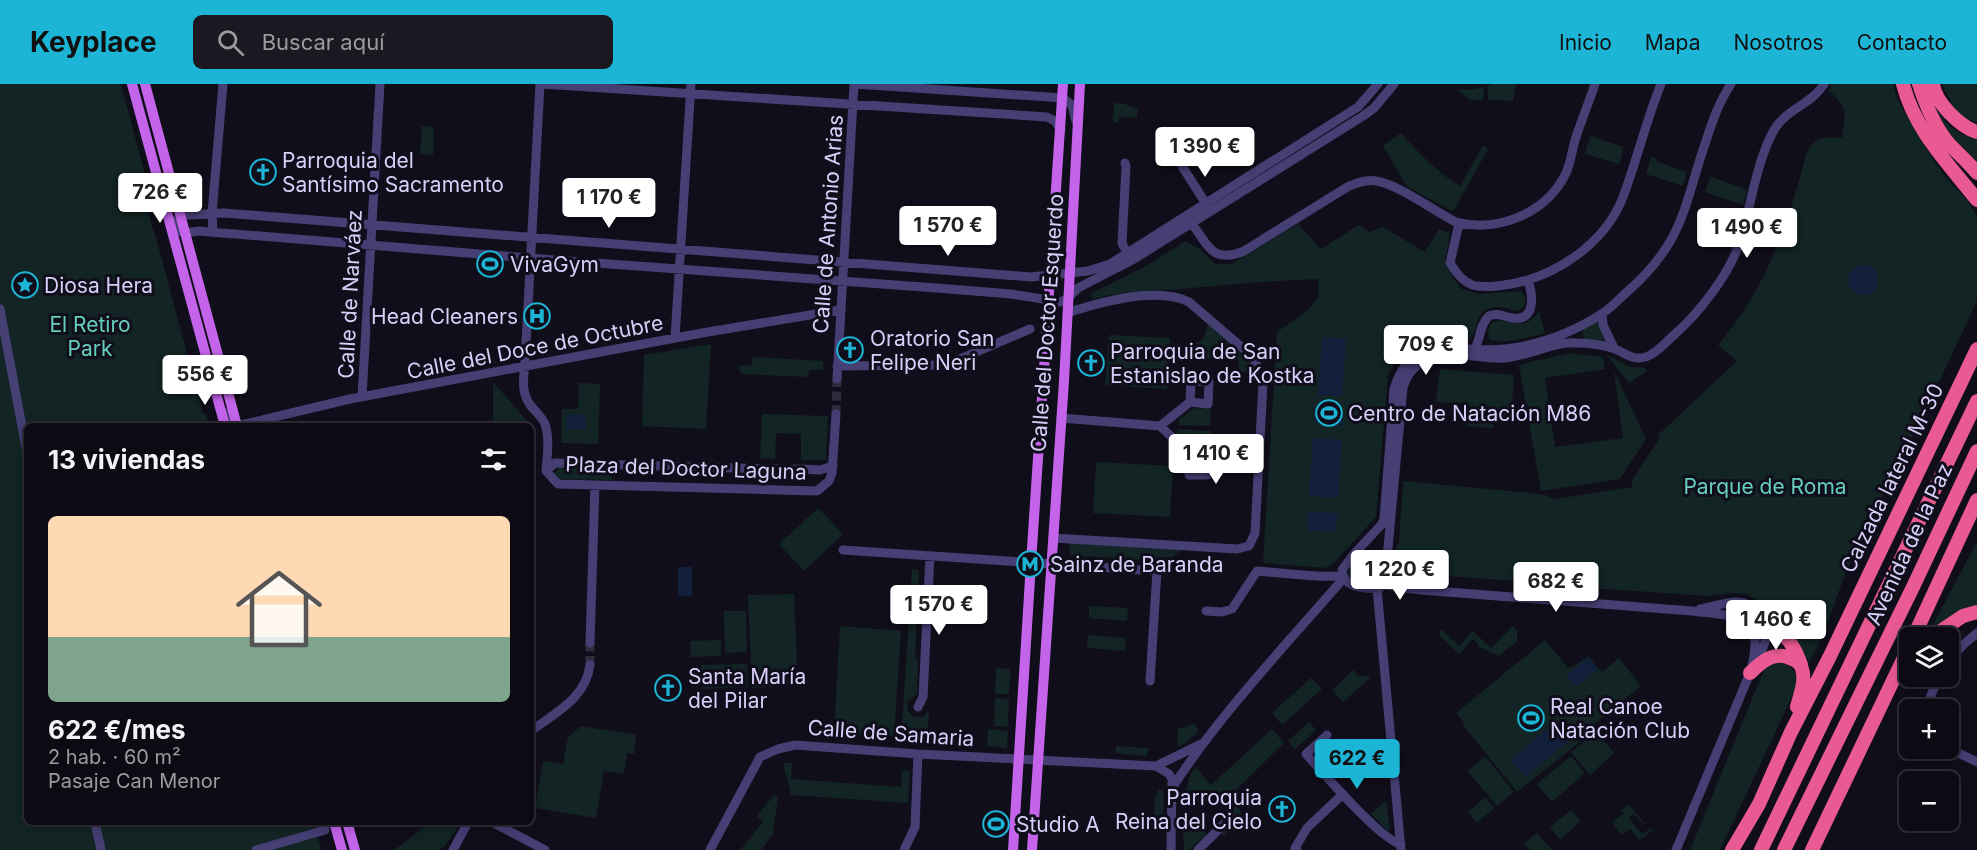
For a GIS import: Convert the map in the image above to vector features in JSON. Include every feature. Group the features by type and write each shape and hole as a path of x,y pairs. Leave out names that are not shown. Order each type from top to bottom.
{"highway":[{"path":"1903,84 1921,129 1936,152 1977,200"},
{"path":"1919,84 1925,104 1949,144 1977,173"},
{"path":"1933,84 1934,90 1948,112 1970,130 1977,132"},
{"name":"Calzada lateral M-30","path":"1732,850 1759,804 1791,732 1830,656 1977,349"},
{"name":"Avenida de la Paz","path":"1761,850 1977,401"},
{"name":"Avenida de la Paz","path":"1784,850 1914,587 1977,451"},
{"path":"1918,627 1977,500"},
{"path":"1962,535 1977,511"},
{"path":"1946,627 1963,616 1977,612"},
{"path":"1736,616 1758,619 1785,635 1798,655 1802,666 1803,685 1791,732"},
{"path":"1750,673 1761,662 1774,656 1790,657 1802,666"},
{"path":"1812,850 1899,668"},
{"path":"1841,790 1862,761 1899,687"},
{"path":"1740,850 1759,804"}],"main road":[{"path":"132,84 224,423"},
{"path":"145,84 236,423"},
{"name":"Calle del Doctor Esquerdo","path":"1013,850 1064,84"},
{"name":"Calle del Doctor Esquerdo","path":"1032,850 1061,418 1080,84"},
{"path":"1041,417 1061,418"},
{"path":"348,825 355,850"},
{"path":"330,826 342,850"}],"street":[{"path":"213,233 212,213 223,84"},
{"name":"Calle de Narváez","path":"362,397 380,84"},
{"path":"546,471 546,427 524,393 523,377 541,84 1047,117 1057,123 1061,131"},
{"path":"675,338 691,84"},
{"path":"854,84 1063,98 1072,105 1078,136"},
{"name":"Calle de Antonio Arias","path":"837,379 854,84"},
{"path":"158,182 165,192 174,225 185,233 213,233 1011,294 1061,302 1078,288 1116,269 1188,220 1206,204 1358,107 1378,84"},
{"path":"1188,220 1210,249 1221,256 1228,256 1244,251 1349,186 1375,181 1390,185 1462,224 1506,222 1544,203 1558,187 1567,171 1575,139 1595,84"},
{"path":"1462,224 1458,228 1450,263 1463,282 1473,286 1492,287 1528,281 1570,260 1602,233 1623,198 1661,84"},
{"path":"1731,84 1719,101 1685,204 1667,247 1647,275 1602,314 1557,336 1533,344 1504,349 1430,349 1405,364 1398,375 1394,389 1384,519 1342,570 1347,583 1736,616 1750,626 1756,638 1755,656 1750,673"},
{"path":"1401,847 1380,586 1387,564 1396,449 1405,381 1413,369 1432,357 1481,350 1506,358 1570,342 1614,348 1636,359 1650,356 1682,328 1707,299 1737,248 1761,164 1775,129 1790,112 1820,90 1824,84"},
{"path":"178,211 188,215 212,213 1031,277 1051,276 1097,269 1188,220 1363,116 1374,108 1389,86"},
{"path":"1125,163 1122,243 1127,253"},
{"path":"1182,166 1206,204"},
{"path":"1481,350 1483,324 1489,316 1502,314 1514,318 1528,313 1533,298 1528,281"},
{"path":"1053,537 1238,549 1249,546 1255,533 1263,383 1262,375 1252,356 1189,302 1178,297 1121,298 1067,313"},
{"path":"0,309 24,438"},
{"name":"Calle del Doce de Octubre","path":"250,423 362,397 675,338 840,310"},
{"path":"1602,314 1603,325 1614,348"},
{"path":"1576,327 1580,330 1581,336 1578,343"},
{"path":"837,366 946,365 1030,329"},
{"path":"212,379 217,386 230,423"},
{"path":"1160,426 1190,402"},
{"path":"833,466 836,414"},
{"path":"1061,418 1160,426 1190,454"},
{"name":"Plaza del Doctor Laguna","path":"777,469 555,463 546,471 558,484 817,490 828,481 833,466"},
{"name":"Plaza del Doctor Laguna","path":"800,470 820,470 833,466"},
{"path":"726,489 727,468"},
{"path":"591,643 595,485"},
{"path":"843,550 1156,571 1150,681"},
{"path":"1354,554 1374,555 1421,590"},
{"path":"918,707 923,697 930,556"},
{"path":"1206,611 1222,612 1232,609 1257,571 1343,577"},
{"path":"1172,789 1203,743 1343,577"},
{"path":"1676,850 1765,641 1764,622 1756,609 1749,604 1739,602 1692,611"},
{"path":"1959,649 1977,633"},
{"path":"534,729 573,699 586,681 590,665"},
{"path":"1327,735 1306,754 1343,794 1390,840 1401,847"},
{"path":"1156,766 1203,743"},
{"name":"Calle de Samaria","path":"710,850 760,757 795,745 918,754 1156,766"},
{"path":"1959,753 1977,762"},
{"path":"904,850 915,827 918,754"},
{"path":"1156,766 1172,779 1171,850"},
{"path":"1296,849 1307,828 1343,794"},
{"path":"1198,850 1231,817"},
{"path":"96,825 101,850"},
{"path":"453,850 466,825"},
{"path":"498,825 545,850"},
{"path":"256,850 330,826"}],"green space":[{"name":"El Retiro Park","path":"0,84 121,84 148,186 148,191 143,196 203,413 206,414 208,423 24,423 24,825 315,825 321,850 0,850"},
{"path":"1516,84 1513,101 1488,100 1488,86"},
{"name":"Parque de Roma","path":"1831,84 1893,84 1897,99 1925,147 1943,174 1966,199 1977,217 1977,301 1844,577 1823,636 1809,662 1789,632 1792,624 1747,594 1730,593 1709,596 1434,575 1422,577 1403,567 1394,550 1399,543 1403,481 1541,494 1555,499 1632,487 1632,480 1659,439 1658,435 1737,361 1718,345 1735,323 1763,277 1784,229 1807,151 1818,140 1842,138 1845,117 1843,107 1829,91"},
{"path":"1925,84 1928,84 1938,112 1944,119 1958,132 1977,139 1977,162 1935,115"},
{"path":"1942,84 1977,84 1977,123 1957,114"},
{"path":"1484,87 1483,100 1471,100 1455,89 1468,90"},
{"path":"1114,103 1125,104 1133,108 1138,107 1137,118 1119,117 1118,122 1113,123"},
{"path":"422,126 434,127 433,155 420,154"},
{"path":"1401,133 1436,168 1460,186 1483,145 1488,149 1454,210 1407,187 1383,146"},
{"path":"1590,136 1624,147 1619,164 1585,154"},
{"path":"1651,157 1657,159 1657,162 1687,172 1683,186 1646,174"},
{"path":"1710,176 1747,190 1743,205 1705,192"},
{"path":"1298,224 1321,249 1359,225 1369,232 1383,227 1425,252 1439,229 1450,233 1445,262 1462,289 1480,294 1521,291 1526,299 1525,306 1518,311 1498,307 1484,311 1480,315 1472,337 1467,341 1421,344 1403,354 1396,363 1388,375 1376,517 1334,563 1325,568 1263,563 1277,332 1308,310 1319,296 1318,279 1110,295 1092,299 1090,294 1144,267 1186,241 1201,250 1215,264 1231,264"},
{"path":"1539,311 1545,333 1503,342 1489,339 1488,330 1491,323 1498,321 1527,322"},
{"path":"1596,321 1606,342 1584,340 1582,329"},
{"path":"1208,324 1251,361 1255,373 1239,372 1239,360 1182,357 1183,349 1203,340"},
{"path":"1109,335 1170,338 1167,389 1105,385"},
{"path":"711,344 706,429 642,426 644,355"},
{"path":"1570,353 1603,357 1605,369 1545,378 1555,447 1623,438 1614,371 1646,439 1620,479 1541,491 1519,365"},
{"path":"1607,355 1630,367 1645,368 1647,371 1629,383"},
{"path":"752,357 823,361 823,370 809,370 808,377 741,374 738,366 752,365"},
{"path":"1440,369 1514,375 1511,420 1494,419 1493,428 1467,426 1468,404 1436,402"},
{"path":"493,382 529,423 493,423"},
{"path":"579,383 600,384 598,444 561,443 562,409 578,409"},
{"path":"1195,408 1211,409 1210,426 1179,425 1179,419"},
{"path":"762,414 828,416 826,460 801,460 801,434 776,433 775,459 760,458"},
{"path":"1178,429 1211,431 1210,451 1193,449 1177,434"},
{"path":"1096,462 1173,466 1170,517 1093,513"},
{"path":"559,468 611,469 612,480 558,479 554,473"},
{"path":"818,508 843,534 804,571 779,544"},
{"path":"1977,542 1977,605 1964,609 1932,627"},
{"path":"1070,543 1181,550 1173,557 1161,557 1158,561 1069,555"},
{"path":"1363,560 1371,561 1380,569 1379,575 1363,581 1348,575 1352,564"},
{"path":"912,569 919,570 915,656 918,662 917,694 908,701 907,709 914,717 924,716 929,710 927,743 901,742"},
{"path":"794,594 798,686 752,688 748,595"},
{"path":"1089,606 1128,608 1127,621 1089,618"},
{"path":"724,611 746,611 747,652 725,653"},
{"path":"840,626 901,631 894,736 834,733"},
{"path":"1513,626 1517,630 1517,641 1499,656 1477,646 1478,644 1473,639 1459,654 1439,635 1441,629 1459,646 1473,631 1491,648"},
{"path":"1088,635 1126,638 1125,651 1087,648"},
{"path":"721,640 721,656 691,657 690,641"},
{"name":"Real Canoe Natación Club","path":"1545,640 1568,668 1588,656 1602,672 1619,658 1641,686 1593,725 1596,729 1517,792 1456,713"},
{"path":"1776,661 1792,669 1796,676 1797,686 1720,850 1690,850 1759,682 1767,665"},
{"path":"747,664 748,687 702,689 701,665"},
{"path":"996,668 1011,669 1009,694 995,694"},
{"path":"1353,670 1359,676 1370,678 1343,702 1332,690"},
{"path":"1311,678 1322,689 1282,725 1272,713"},
{"path":"995,698 1009,699 1008,727 994,726"},
{"path":"1309,722 1316,730 1295,749 1288,741"},
{"path":"1194,724 1198,729 1197,733 1180,747 1177,744 1178,729"},
{"path":"581,726 636,735 634,754 627,753 624,774 604,771 596,818 535,808 543,761 563,764 568,737"},
{"path":"988,729 1008,731 1007,748 987,746"},
{"path":"1272,729 1284,743 1228,798 1240,810 1242,817 1224,836 1221,833 1237,816 1226,804 1183,803 1190,775 1195,766 1211,785"},
{"path":"1596,732 1614,753 1590,775 1571,752"},
{"path":"1116,746 1148,748 1147,756 1115,753"},
{"path":"1485,756 1514,792 1497,806 1467,771"},
{"path":"1571,756 1585,773 1552,802 1537,784"},
{"path":"783,763 792,763 791,779 901,787 902,771 910,771 908,803 791,795"},
{"path":"1158,790 1163,790 1164,823 1159,817 1154,817 1155,796"},
{"path":"774,795 778,798 773,834 761,850 740,850 763,822 757,816"},
{"path":"1485,797 1494,808 1477,823 1468,812"},
{"path":"1386,801 1390,831 1371,814"},
{"path":"1628,804 1644,823 1634,814 1629,818 1642,834 1651,828 1653,830 1640,840 1630,829 1622,835 1612,823 1624,813 1622,810"},
{"path":"1571,810 1581,821 1560,840 1550,827"},
{"path":"427,825 459,825 445,846 438,850 394,850"},
{"path":"1183,830 1206,832 1206,835 1189,850 1184,850"},
{"path":"1537,833 1552,850 1530,850 1524,843"}],"water":[{"path":"1863,265 1869,266 1877,274 1877,286 1869,294 1863,295 1857,294 1849,286 1848,280 1849,274 1857,266"},
{"path":"1322,337 1346,339 1342,397 1318,395"},
{"path":"1314,411 1343,413 1343,425 1314,423"},
{"path":"567,415 586,415 586,429 566,429"},
{"path":"1313,438 1342,440 1338,498 1309,496"},
{"path":"1308,511 1337,513 1336,532 1307,530"},
{"path":"678,567 692,567 692,596 678,596"},
{"path":"1588,657 1598,669 1576,687 1566,676"},
{"path":"1556,722 1571,739 1525,777 1510,760"}],"tunnel":[{"path":"836,414 837,379"},
{"path":"777,469 800,469"},
{"path":"590,643 590,665"}],"place":[{"name":"Parroquia del Santísimo Sacramento","path":"263,172"},
{"name":"VivaGym","path":"490,264"},
{"name":"Diosa Hera","path":"25,285"},
{"name":"Head Cleaners","path":"537,316"},
{"name":"Oratorio San Felipe Neri","path":"850,350"},
{"name":"Parroquia de San Estanislao de Kostka","path":"1091,363"},
{"name":"Centro de Natación M86","path":"1329,413"},
{"name":"Sainz de Baranda","path":"1030,564"},
{"name":"Santa María del Pilar","path":"668,688"},
{"name":"Real Canoe Natación Club","path":"1531,718"},
{"name":"Parroquia Reina del Cielo","path":"1282,809"},
{"name":"Studio A","path":"996,824"}]}
